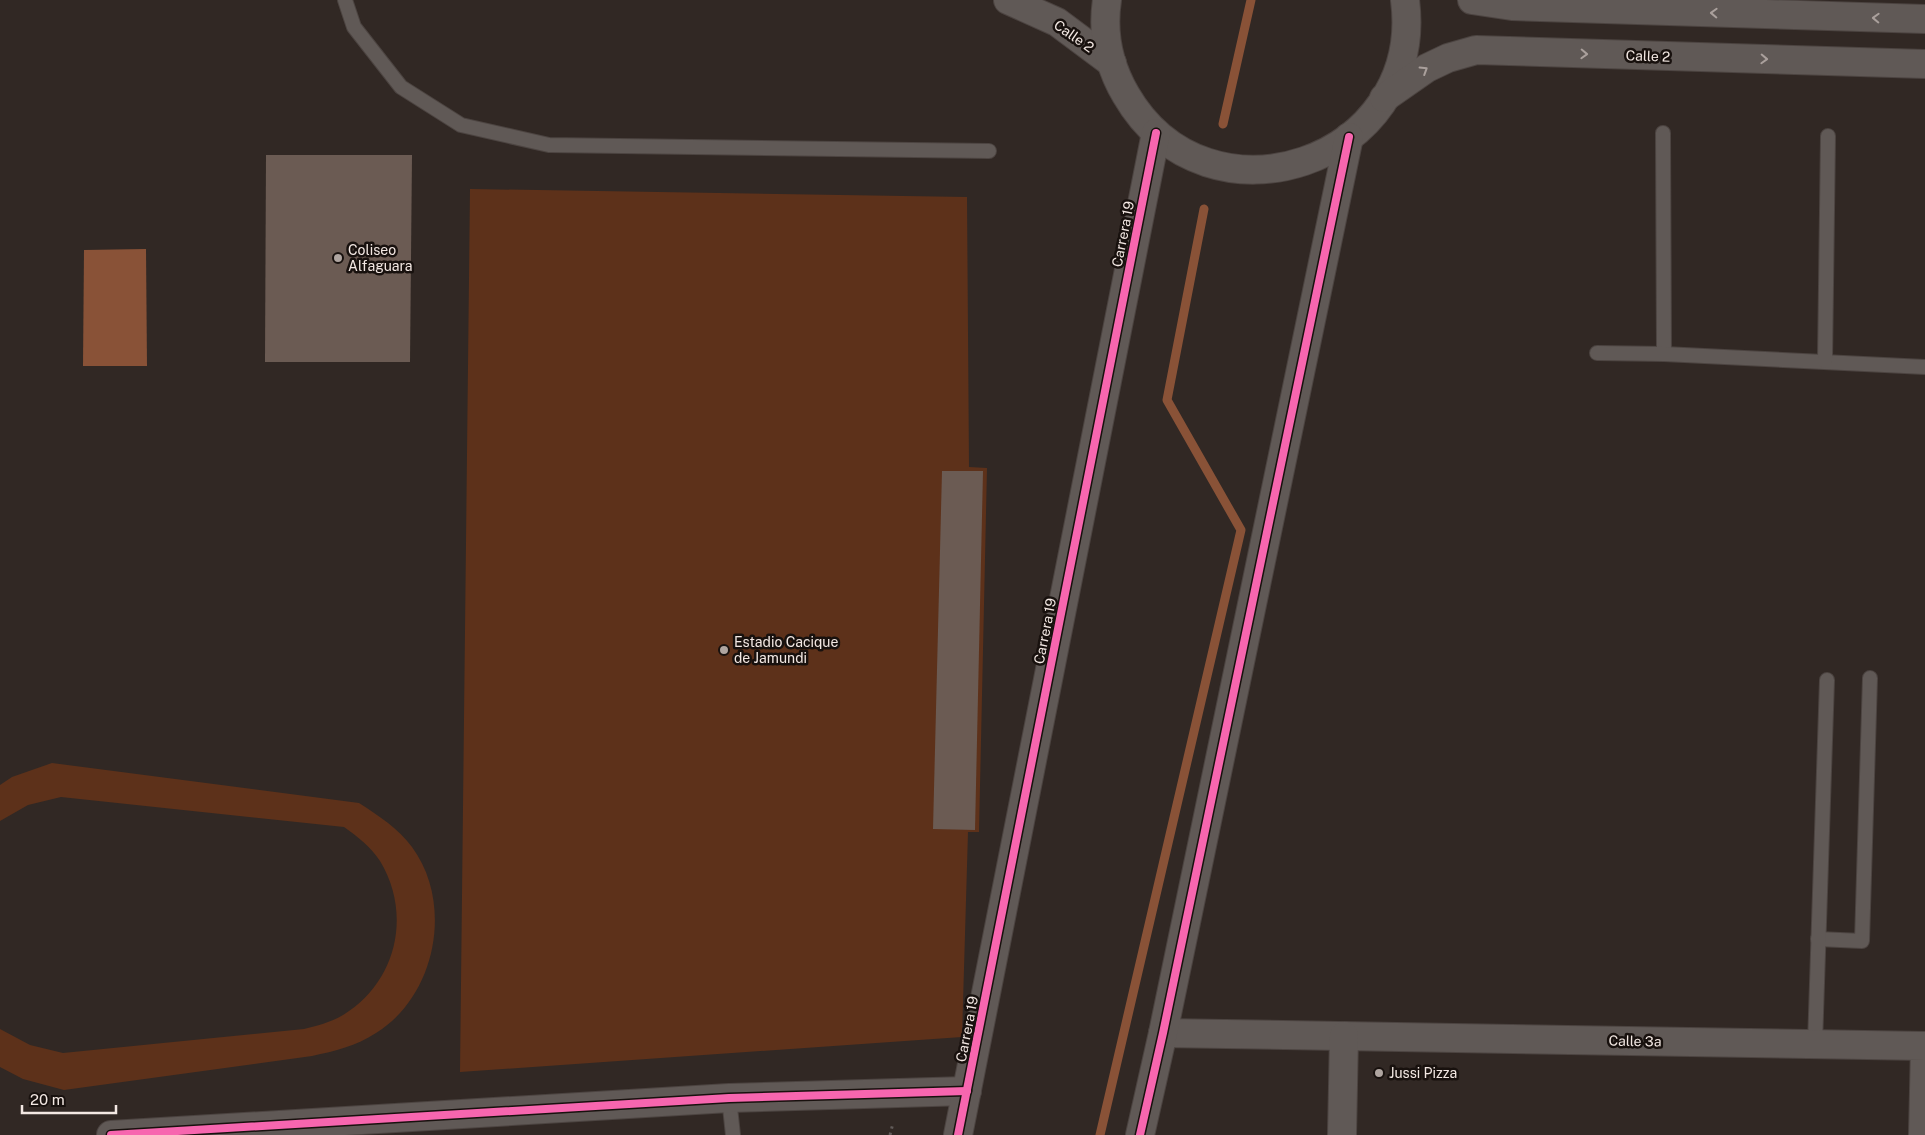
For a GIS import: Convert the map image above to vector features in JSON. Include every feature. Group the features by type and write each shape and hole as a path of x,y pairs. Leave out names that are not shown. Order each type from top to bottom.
{"street":[{"name":"Calle 2","path":"1008,0 1058,22 1112,63"},
{"path":"1106,0 1105,26 1112,63 1118,81 1134,109 1156,132 1172,145 1210,163 1252,170 1272,169 1313,159 1332,149 1362,125 1384,98 1401,62 1407,30 1405,0"},
{"path":"1472,0 1512,6 1925,19"},
{"name":"Calle 2","path":"1384,98 1427,68 1448,58 1476,50 1925,64"},
{"name":"Carrera 19","path":"958,1135 1156,132"},
{"path":"1140,1135 1163,1033 1349,137"},
{"name":"Calle 3a","path":"1163,1033 1925,1046"},
{"path":"1342,1135 1344,1036"},
{"path":"1923,1135 1925,1046"},
{"path":"111,1135 729,1098 967,1091"}],"lane":[{"path":"345,0 354,27 401,87 461,125 549,145 989,151"},
{"path":"1664,133 1664,354"},
{"path":"1825,361 1828,136"},
{"path":"1597,353 1664,354 1925,367"},
{"path":"1818,939 1862,941 1870,678"},
{"path":"1815,1044 1827,680"},
{"path":"729,1098 733,1135"}],"shaded area":[{"name":"Estadio Cacique de Jamundi","path":"470,189 967,197 969,467 987,468 979,832 968,832 962,1037 460,1072"},
{"path":"146,249 147,366 83,366 84,250"},
{"path":"52,763 359,803 394,828 407,840 425,870 433,895 435,921 432,948 425,973 413,996 396,1017 368,1038 345,1047 312,1056 64,1090 23,1079 0,1067 0,1029 30,1045 63,1053 304,1029 322,1024 349,1011 366,997 379,980 389,962 394,942 397,922 395,901 390,881 373,851 344,827 61,797 28,805 0,821 0,785 12,777"}],"building":[{"name":"Coliseo Alfaguara","path":"266,155 412,155 410,362 265,362"},
{"path":"942,471 983,471 975,830 933,829"}],"waterway":[{"path":"1223,124 1251,0"},
{"path":"1100,1135 1241,530 1167,400 1204,209"}],"cycle path":[{"path":"958,1135 1156,133"},
{"path":"1140,1135 1163,1033 1349,137"},
{"path":"111,1135 729,1098 967,1091"}],"place":[{"name":"Coliseo Alfaguara","path":"338,258"},
{"name":"Estadio Cacique de Jamundi","path":"724,650"},
{"name":"Jussi Pizza","path":"1379,1073"}]}
